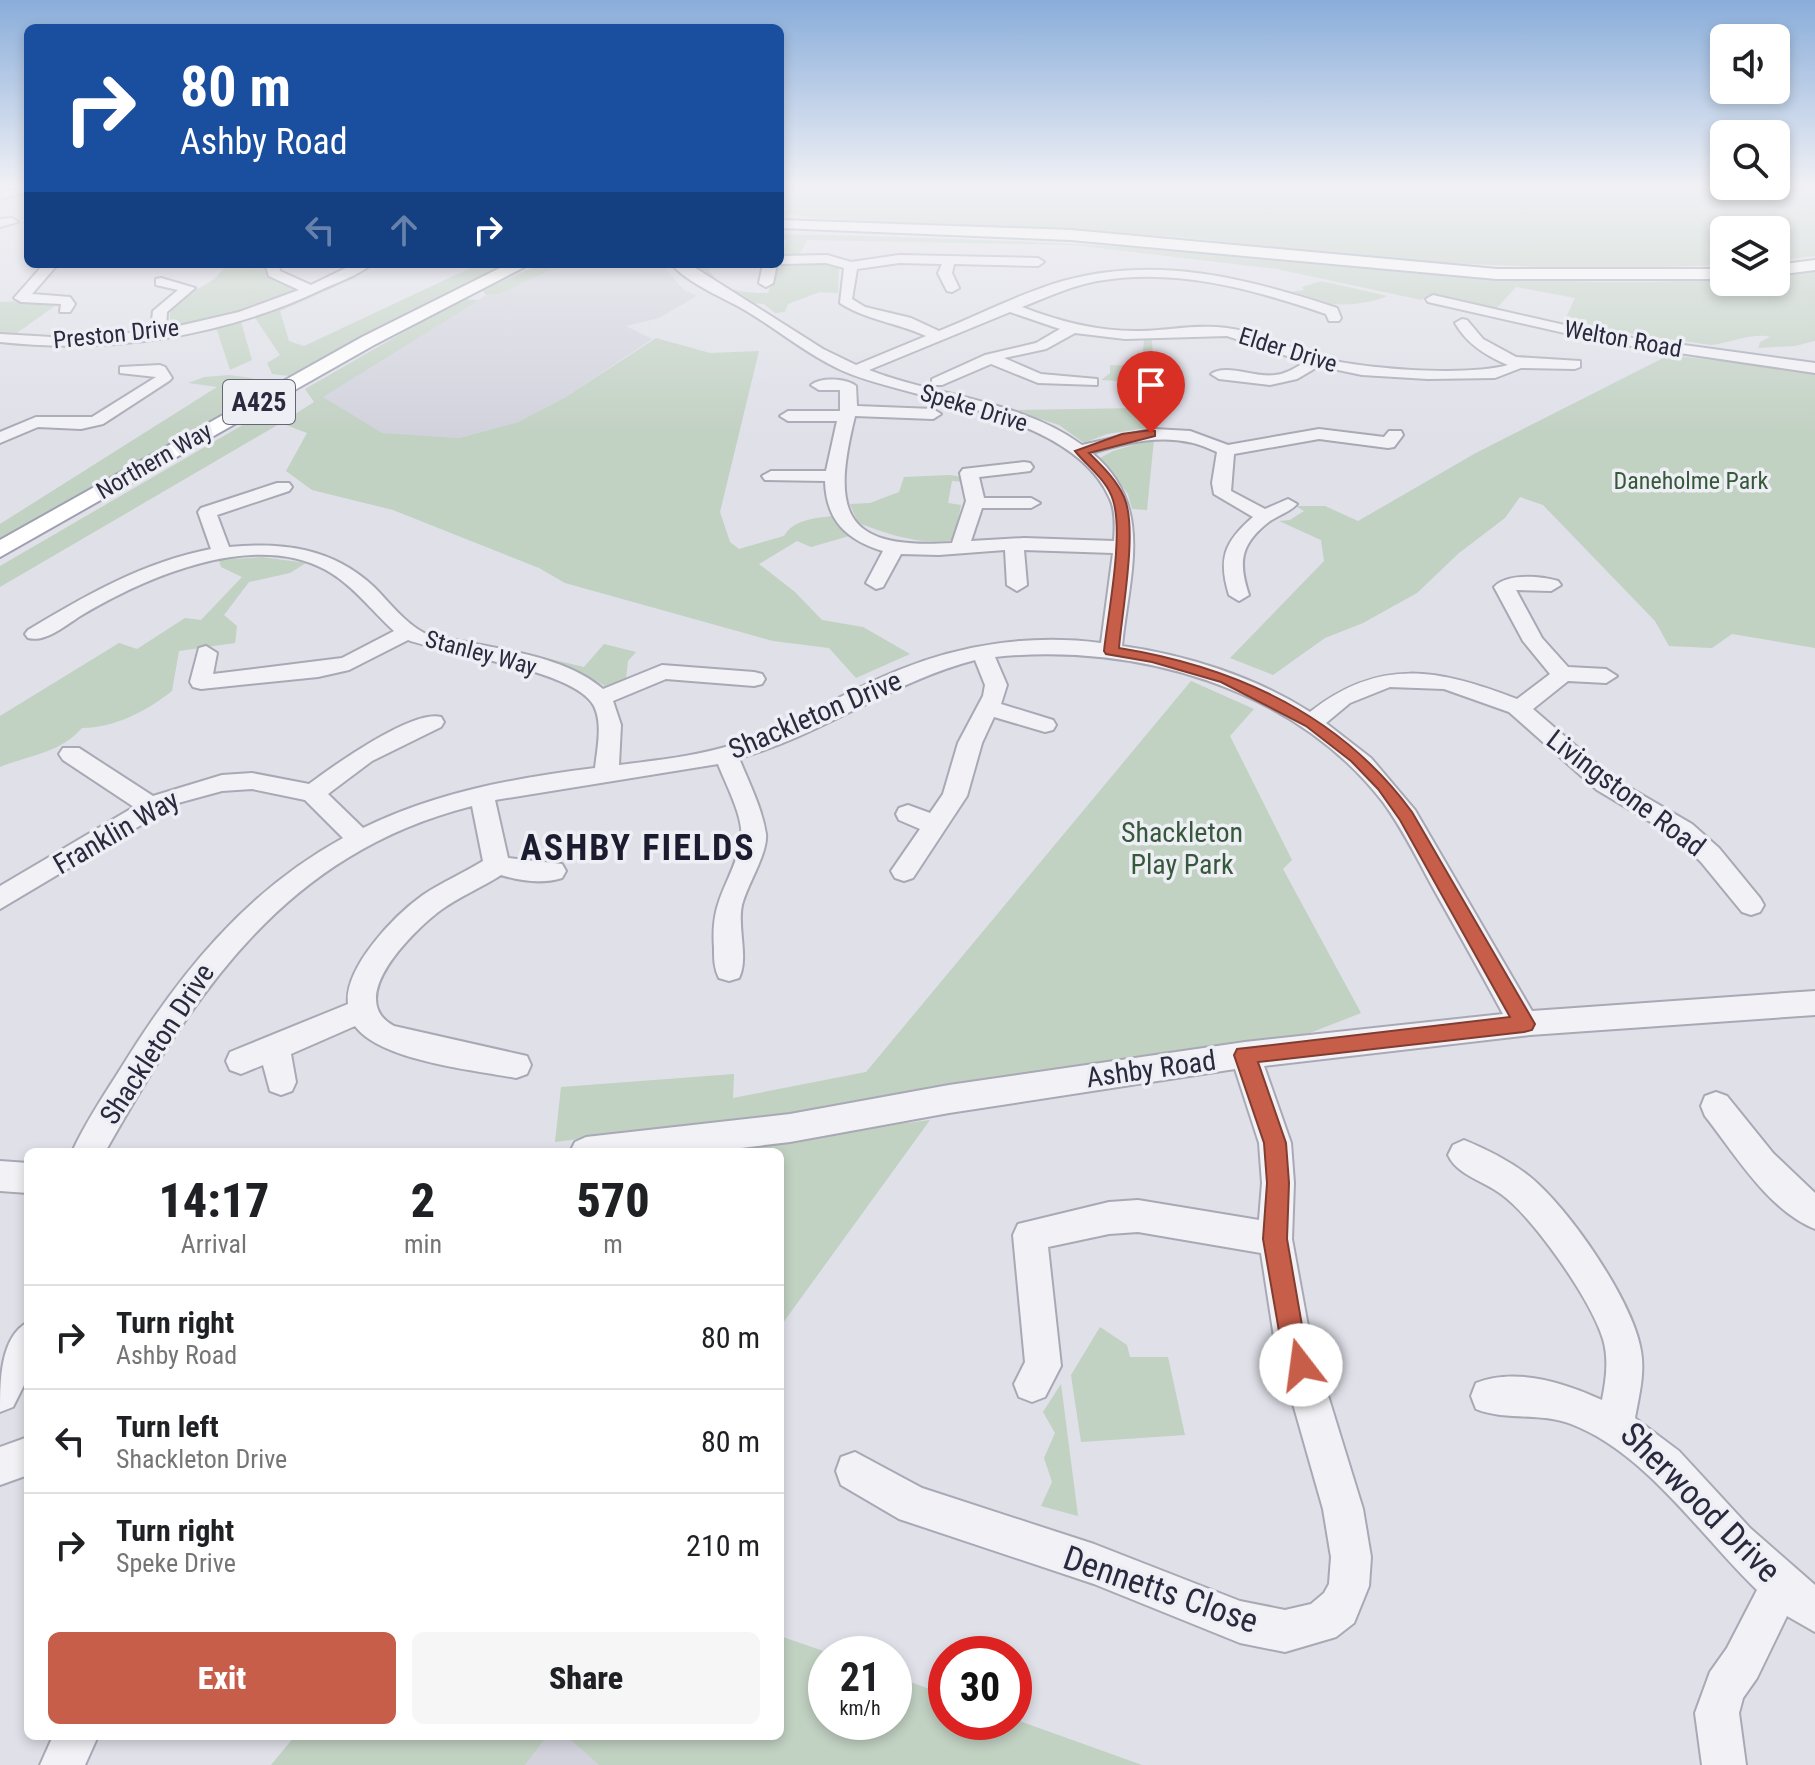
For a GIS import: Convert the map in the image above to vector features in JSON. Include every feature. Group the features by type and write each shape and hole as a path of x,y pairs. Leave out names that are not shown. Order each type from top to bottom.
{"main road":[{"name":"Northern Way","path":"0,550 368,341 510,269"},
{"path":"1446,269 1497,274 1710,274"}],"street":[{"path":"21,298 46,269"},
{"path":"273,269 274,273 309,289"},
{"name":"Preston Drive","path":"0,338 30,343 158,333 246,315 353,269"},
{"name":"Speke Drive","path":"684,269 760,313 811,349 854,371 1033,426 1081,451 1111,482 1120,500 1124,522 1111,651"},
{"path":"766,283 769,269"},
{"path":"850,269 845,300 875,315 906,321 937,336"},
{"path":"946,269 952,288"},
{"path":"854,371 1064,285 1096,275 1120,272 1201,278 1261,287 1332,311 1334,318"},
{"path":"158,333 160,311 188,288 161,282"},
{"path":"4,299 65,300 68,304 65,309"},
{"name":"Welton Road","path":"1433,299 1604,338 1815,368"},
{"name":"Elder Drive","path":"1012,308 1071,329 1128,336 1219,331 1257,338 1317,361 1355,370 1403,374 1495,373 1506,371 1518,363"},
{"name":"Elder Drive","path":"1462,323 1469,335 1480,344 1518,363 1575,364"},
{"path":"937,382 990,358 1041,346 1071,329"},
{"path":"7,354 30,343"},
{"path":"990,358 1038,378 1092,382"},
{"path":"1219,374 1279,381 1300,373 1317,361"},
{"path":"0,438 31,423 97,421 161,381 164,376 160,370 125,370"},
{"path":"819,385 848,386 847,413 834,476 837,507 846,524 876,544 927,551 1014,544 1121,547"},
{"path":"788,416 933,414"},
{"path":"1081,451 1126,437 1168,432 1200,437 1226,450 1301,436 1325,435 1388,443 1395,435"},
{"path":"1226,450 1221,483 1223,494 1265,516"},
{"path":"960,546 976,503 969,473 1024,467"},
{"path":"771,476 834,476"},
{"path":"222,552 207,512 283,487"},
{"path":"976,503 1031,503"},
{"path":"1239,595 1231,570 1236,550 1247,532 1265,516 1288,504"},
{"path":"1014,544 1017,585"},
{"path":"876,583 894,548"},
{"name":"Stanley Way","path":"35,634 118,585 164,567 222,552 279,551 320,558 345,570 408,632 561,675 600,698"},
{"path":"1483,582 1504,587 1512,584 1551,585"},
{"path":"1504,587 1527,632 1562,674 1606,676"},
{"path":"206,653 201,682 287,674 349,663 408,632"},
{"name":"Shackleton Drive","path":"90,1148 195,979 222,947 276,895 361,841 413,817 482,794 673,767 726,755 792,730 887,682 934,664 1031,648 1111,651 1215,674 1264,696 1311,723 1356,757 1384,785 1406,816 1524,1024"},
{"path":"904,871 955,796 970,743 988,708 996,685 983,654"},
{"path":"606,775 610,724 600,698 662,672 755,677"},
{"path":"1519,709 1562,674"},
{"name":"Livingstone Road","path":"1311,723 1342,698 1387,680 1445,682 1476,691 1519,709 1605,784 1683,830 1710,855 1751,905"},
{"path":"988,708 1045,725"},
{"path":"361,841 313,793 364,755 433,722"},
{"path":"71,754 152,807"},
{"path":"726,755 750,818 754,839 729,904 726,929 729,970"},
{"name":"Franklin Way","path":"0,899 152,807 197,787 252,781 313,793"},
{"path":"482,794 497,865"},
{"path":"908,814 937,826"},
{"path":"516,1065 395,1038 374,1028 362,1011 361,992 369,972 412,919 434,901 497,865 516,870 553,871"},
{"name":"Ashby Road","path":"620,1148 790,1128 949,1099 1245,1055 1524,1024 1815,1003"},
{"path":"241,1061 362,1011"},
{"path":"275,1047 281,1082"},
{"name":"Dennetts Close","path":"855,1471 913,1505 1094,1564 1240,1622 1285,1631 1321,1622 1339,1608 1349,1586 1351,1557 1343,1509 1292,1337 1275,1239 1278,1183 1275,1143 1245,1055"},
{"path":"1716,1106 1767,1172 1791,1196 1815,1213"},
{"name":"Sherwood Drive","path":"1464,1155 1527,1194 1561,1235 1607,1309 1622,1340 1623,1378 1615,1426 1665,1465 1781,1585 1815,1611"},
{"path":"0,1176 24,1178"},
{"path":"1032,1384 1043,1366 1030,1235 1109,1218 1138,1216 1275,1239"},
{"path":"0,1394 24,1348"},
{"path":"1489,1396 1543,1395 1579,1406 1615,1426"},
{"path":"0,1466 24,1457"},
{"path":"1724,1765 1717,1713 1725,1687 1742,1663 1781,1585"},
{"path":"62,1765 74,1740"}],"shaded area":[{"path":"552,269 666,269 684,290 697,296 659,318 626,326 652,339 564,398 518,422 459,438 382,434 322,397 486,295 499,294"},
{"path":"544,1740 571,1740 599,1765 525,1765"}],"green space":[{"path":"223,269 267,269 275,279 294,290 285,298 256,311 172,328 170,317 174,303"},
{"path":"468,269 499,269 289,376 272,374 267,363 280,355 253,315 350,275 357,277 280,311 289,341 304,346"},
{"path":"529,269 552,269 499,294 486,295 482,290"},
{"path":"694,269 709,269 727,287 743,292 768,293 776,269 839,269 838,293 820,292 788,304 785,312 775,313 764,304 749,303"},
{"path":"1279,269 1408,269 1609,282 1710,279 1710,296 1790,296 1790,273 1815,270 1815,341 1795,346 1758,348 1760,342 1770,337 1757,336 1711,345 1563,324 1575,298 1516,287 1495,310 1434,296 1421,300"},
{"path":"1321,281 1388,296 1364,303 1338,304 1313,301 1290,292 1304,290 1302,287"},
{"path":"461,299 479,300 323,397 382,433 459,438 518,422 564,398 656,338 710,353 759,351 720,512 730,542 739,549 784,536 788,530 806,520 834,516 849,536 811,547 797,541 759,564 795,592 822,620 863,627 910,654 856,678 829,648 773,641 565,583 539,568 393,510 312,490 286,471 307,433 281,423 314,402 305,389"},
{"path":"39,300 59,303 14,335 0,333 0,302"},
{"path":"240,318 252,360 230,370 217,330 194,329"},
{"path":"1144,340 1152,340 1153,357 1149,358 1158,408 1140,408 1146,428 1107,434 1084,443 1059,425 1012,410 1139,408 1133,382 1101,380 1110,373 1110,365 1131,366 1142,359"},
{"name":"Daneholme Park","path":"1669,355 1815,372 1815,648 1732,634 1712,648 1669,646 1655,621 1543,505 1520,497 1505,518 1459,553 1417,593 1363,623 1325,638 1273,675 1230,658 1324,561 1321,540 1279,521 1290,520 1304,511 1296,506 1325,506 1358,521 1474,454"},
{"path":"229,375 252,378 264,387 252,398 0,542 0,524 217,387 188,383 204,377"},
{"path":"260,415 281,423 0,587 0,566"},
{"path":"1154,439 1147,510 1132,509 1128,494 1100,458"},
{"path":"904,477 962,477 965,482 952,481 948,503 961,505 954,540 917,540 869,527 858,523 850,504 870,503 899,492"},
{"path":"262,557 306,563 290,573 249,582 224,615 237,626 235,643 179,651 172,691 152,705 118,722 82,728 54,748 0,767 0,716 119,643 137,649 185,618 201,620 242,577 221,567 219,560"},
{"path":"604,644 636,652 628,661 626,679 605,686 583,673 538,662 542,657 584,667"},
{"name":"Shackleton Play Park","path":"1191,681 1254,709 1230,736 1292,860 1283,869 1361,1013 1310,1033 837,1107 555,1142 561,1087 734,1074 733,1098 866,1072"},
{"path":"930,1120 784,1321 784,1148 718,1148"},
{"path":"1100,1327 1127,1345 1130,1357 1168,1357 1185,1435 1081,1442 1071,1375"},
{"path":"1061,1384 1078,1516 1041,1506 1052,1482 1044,1458 1055,1433 1043,1412"},
{"path":"784,1637 808,1646 808,1740 912,1740 912,1683 928,1688 928,1740 1032,1740 1032,1725 1142,1765 599,1765 571,1740 784,1740"},
{"path":"292,1740 544,1740 525,1765 271,1765"}],"district":[{"name":"ASHBY FIELDS","path":"638,848"}],"route":[{"path":"1151,433 1081,451 1111,482 1120,500 1124,522 1111,651 1153,658 1227,679 1311,723 1356,757 1384,785 1406,816 1524,1024 1245,1055 1275,1143 1278,1183 1275,1239 1292,1337 1301,1365"}]}
